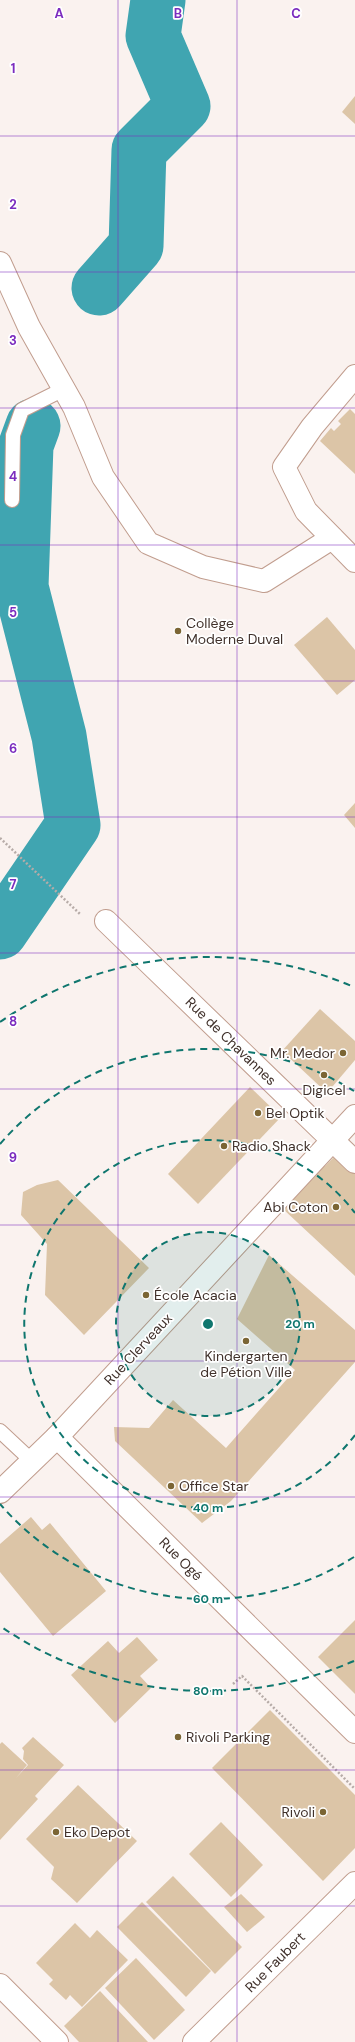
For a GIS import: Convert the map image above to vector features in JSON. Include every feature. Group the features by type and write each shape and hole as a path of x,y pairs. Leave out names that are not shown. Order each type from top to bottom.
{"street":[{"path":"0,263 29,327 52,371 69,398 103,477 148,543 203,567 264,581 332,538"},
{"path":"355,376 312,427 284,467 306,511 355,561"},
{"name":"Rue de Chavannes","path":"106,921 355,1162"},
{"name":"Rue Clerveaux","path":"0,1492 57,1437 355,1116"},
{"name":"Rue Ogé","path":"57,1437 355,1732"},
{"name":"Rue Faubert","path":"194,2042 355,1883"},
{"path":"0,1985 57,2042"}],"lane":[{"path":"12,500 13,435 22,410 69,398"},
{"path":"0,1431 32,1461"}],"path":[{"path":"0,838 49,886"},
{"path":"233,1684 242,1676 355,1789"}],"building":[{"path":"355,96 355,124 342,112"},
{"path":"350,409 355,414 355,474 320,441 331,428 334,431 341,424 338,421"},
{"path":"327,617 355,650 355,680 337,695 294,645"},
{"path":"355,803 355,828 344,815"},
{"path":"320,1009 355,1041 355,1060 327,1093 282,1051"},
{"path":"250,1087 281,1117 198,1204 168,1174"},
{"path":"343,1148 355,1159 355,1276 283,1209 300,1191 300,1187 319,1168 325,1166"},
{"path":"58,1180 149,1268 84,1335 45,1295 47,1244 21,1215 23,1192 37,1185"},
{"path":"269,1255 355,1330 355,1362 231,1501 202,1523 115,1441 114,1427 149,1428 173,1400 226,1448 295,1370 237,1319"},
{"path":"31,1517 42,1530 50,1523 106,1591 53,1636 0,1572 0,1544"},
{"path":"355,1620 355,1694 318,1657"},
{"path":"137,1637 158,1660 140,1676 151,1688 115,1723 71,1675 108,1641 119,1653"},
{"path":"270,1710 355,1795 355,1848 323,1881 212,1768"},
{"path":"33,1737 64,1765 35,1796 38,1799 0,1840 0,1744 2,1742 27,1765 16,1778 28,1765 23,1759 24,1751 22,1748"},
{"path":"78,1785 137,1841 77,1903 51,1879 54,1867 26,1839"},
{"path":"221,1822 263,1865 231,1897 189,1854"},
{"path":"173,1876 242,1947 215,1974 146,1902"},
{"path":"241,1894 265,1917 247,1932 224,1907"},
{"path":"142,1902 211,1971 186,1997 117,1927"},
{"path":"75,1923 90,1938 97,1930 128,1960 82,2007 70,1995 66,2000 49,1984 53,1980 36,1963"},
{"path":"136,1958 185,2010 154,2040 105,1988"},
{"path":"100,1991 148,2042 79,2042 64,2026"}],"waterway":[{"path":"99,288 136,246 139,150 183,106 153,36 158,0"},
{"path":"0,932 73,825 59,736 21,587 26,445 33,426"}],"place":[{"name":"Collège Moderne Duval","path":"178,631"},
{"name":"Mr. Medor","path":"343,1053"},
{"name":"Digicel","path":"324,1075"},
{"name":"Bel Optik","path":"258,1113"},
{"name":"Radio Shack","path":"224,1146"},
{"name":"Abi Coton","path":"336,1207"},
{"name":"École Acacia","path":"146,1295"},
{"name":"Kindergarten de Pétion Ville","path":"246,1341"},
{"name":"Office Star","path":"171,1486"},
{"name":"Rivoli Parking","path":"178,1737"},
{"name":"Rivoli","path":"323,1812"},
{"name":"Eko Depot","path":"56,1832"}]}
